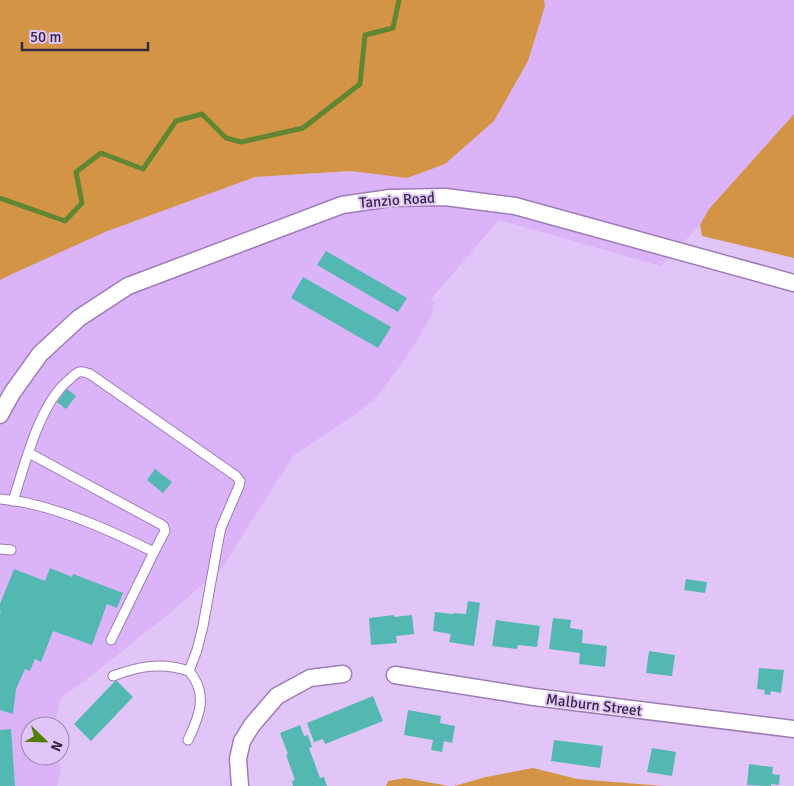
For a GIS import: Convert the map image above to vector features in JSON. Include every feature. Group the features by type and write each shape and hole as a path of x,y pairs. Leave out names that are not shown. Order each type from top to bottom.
{"street":[{"name":"Tanzio Road","path":"0,415 12,393 40,354 79,318 128,286 342,205 390,198 445,197 515,206 794,283"},
{"path":"240,786 238,759 242,741 252,725 277,696 310,678 344,674"},
{"name":"Malburn Street","path":"395,675 534,698 794,729"}],"lane":[{"path":"13,501 42,417 54,395 79,372 90,374 236,476 240,481 239,486 218,537 203,626 189,671"},
{"path":"29,453 164,527 165,531 111,640"},
{"path":"0,499 44,507 71,516 120,535 154,552"},
{"path":"0,548 11,550"},
{"path":"113,676 135,668 150,666 165,666 189,671 197,682 201,697 200,711 188,740"}],"shaded area":[{"path":"0,0 544,0 545,6 528,61 494,121 445,164 407,178 351,171 255,177 105,232 0,280"},
{"path":"544,0 794,0 794,114 709,209 700,225 661,266 499,220 431,299 434,302 432,314 414,346 377,397 353,416 293,456 222,568 171,612 61,698 56,716 20,716 20,766 60,766 57,786 0,786 0,280 105,232 255,177 351,171 407,178 528,61 545,6"},
{"path":"794,114 794,258 702,236 700,225 709,209"},
{"path":"533,768 577,779 663,786 454,786 486,777"},
{"path":"405,778 449,786 386,786 388,781"}],"building":[{"path":"326,251 407,298 398,312 317,265"},
{"path":"303,277 391,327 378,348 291,298"},
{"path":"67,389 76,396 66,409 57,402"},
{"path":"155,469 172,482 163,493 147,480"},
{"path":"50,568 72,577 73,574 123,593 117,608 107,604 92,645 53,631 41,662 35,659 30,671 25,669 16,689 13,714 0,710 0,604 14,569 45,581"},
{"path":"686,579 707,582 705,593 684,590"},
{"path":"468,601 480,603 474,646 449,642 451,634 433,631 435,612 466,614"},
{"path":"394,615 394,617 412,615 414,634 396,636 397,643 371,645 369,618"},
{"path":"553,618 571,620 570,628 583,630 582,643 607,646 605,667 579,664 580,653 549,649"},
{"path":"496,620 540,626 537,647 518,645 517,649 492,646"},
{"path":"649,651 675,655 672,676 646,673"},
{"path":"759,668 784,670 781,693 771,691 770,695 764,694 765,690 757,689"},
{"path":"116,680 133,697 91,741 74,724"},
{"path":"373,696 383,721 325,744 323,739 314,742 307,723"},
{"path":"408,710 441,716 440,723 455,726 452,743 444,741 442,752 431,750 433,740 404,735"},
{"path":"300,725 304,736 308,735 312,747 309,748 320,778 324,777 327,786 293,786 292,781 295,780 280,733"},
{"path":"11,729 15,786 0,786 0,730"},
{"path":"554,740 603,746 600,768 551,761"},
{"path":"652,748 676,752 672,776 647,772"},
{"path":"749,764 773,767 772,774 780,775 779,785 747,785"}],"waterway":[{"path":"0,198 65,221 82,203 76,172 101,153 143,169 176,121 202,114 226,138 241,142 303,128 360,84 365,35 393,28 399,0"}]}
